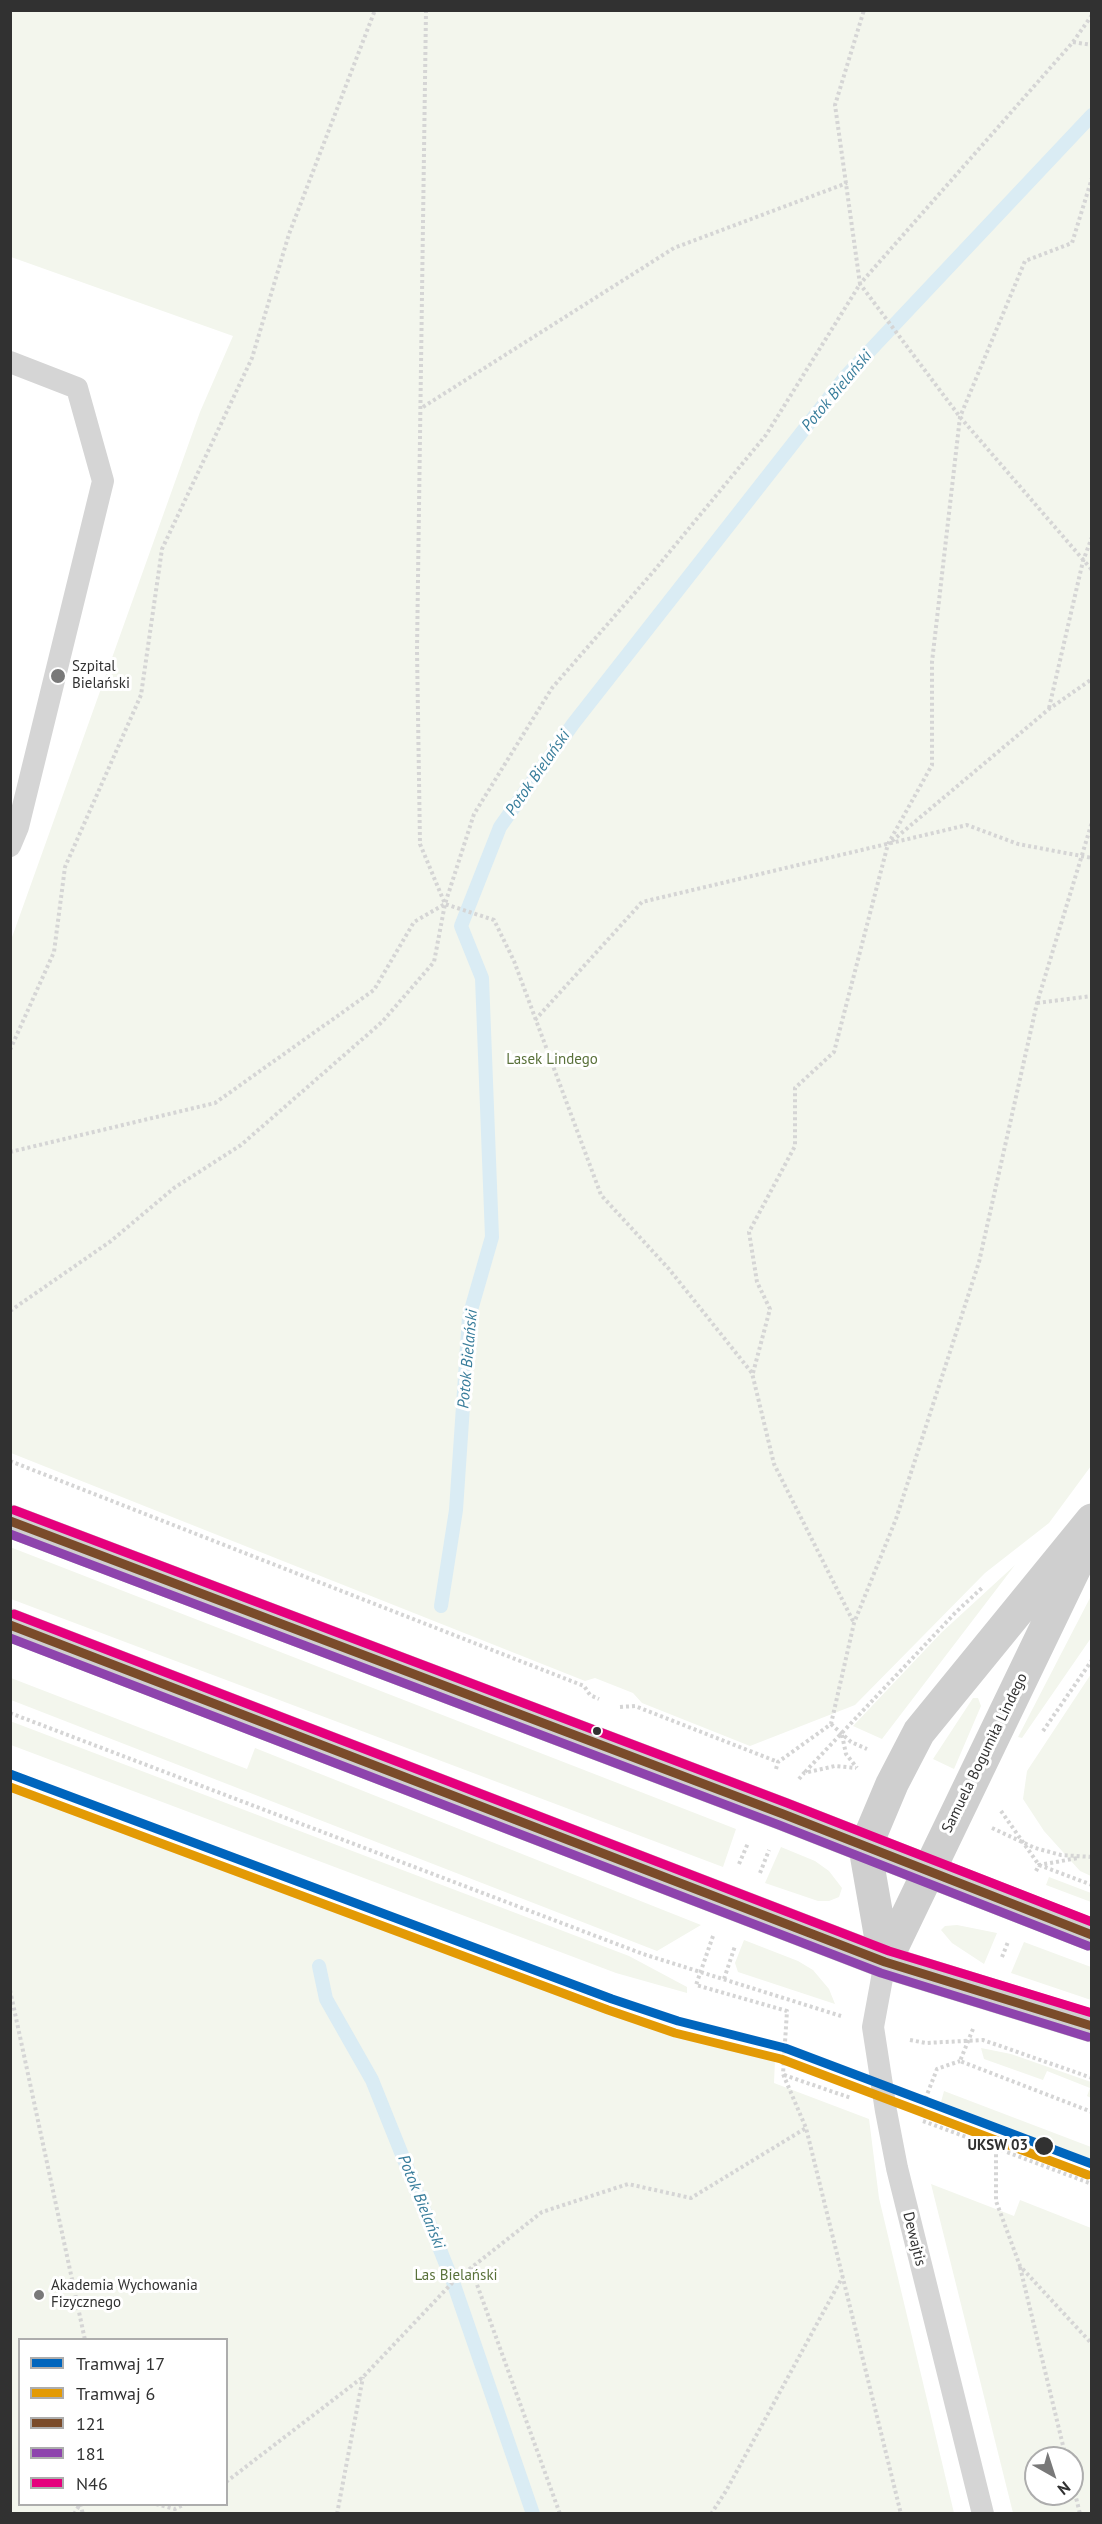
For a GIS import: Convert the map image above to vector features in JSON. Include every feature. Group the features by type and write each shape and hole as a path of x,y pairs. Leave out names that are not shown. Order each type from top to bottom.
{"main road":[{"path":"885,1962 865,1848 892,1784 919,1732 1092,1520"},
{"path":"10,1521 783,1814 1092,1935"},
{"name":"Samuela Bogumiła Lindego","path":"885,1962 1092,1533"},
{"path":"10,1625 885,1962 1092,2026"}],"lane":[{"path":"10,362 77,388 103,481 18,827 10,846"},
{"name":"Dewajtis","path":"885,1962 873,2027 886,2111 897,2168 983,2514"}],"path":[{"path":"10,1050 54,952 65,867 141,695 162,549 252,358 289,234 375,10"},
{"path":"426,10 417,650 420,844 446,905"},
{"path":"864,10 835,105 860,284 960,417 1092,570"},
{"path":"10,1311 111,1241 174,1188 241,1145 382,1022 434,962 446,905 474,814 552,688 653,572 766,435 860,284 1074,42 1092,15"},
{"path":"1074,42 1092,45"},
{"path":"752,1373 770,1309 758,1282 749,1232 795,1146 795,1088 834,1052 888,844 932,765 932,662 960,417 1025,261 1071,243 1092,178"},
{"path":"422,408 674,248 847,183"},
{"path":"1049,709 1083,561 1092,537"},
{"path":"888,844 1049,709 1092,679"},
{"path":"615,1706 624,1709 635,1706 778,1762 831,1724 854,1623 896,1518 979,1262 1037,1003 1092,822"},
{"path":"535,1020 642,902 967,825 1018,844 1081,854 1092,858"},
{"path":"10,1152 215,1103 374,990 414,922 446,905 494,920 514,961 601,1194 669,1269 752,1373 774,1464 854,1623"},
{"path":"1037,1003 1092,996"},
{"path":"10,1461 584,1686 590,1695 607,1702"},
{"path":"10,1713 643,1954 926,2043 983,2040 1092,2078"},
{"path":"804,1773 842,1734 846,1754 856,1768"},
{"path":"957,1812 1035,1848 1061,1855 1092,1856"},
{"path":"1039,1865 1092,1856"},
{"path":"10,1990 85,2338"},
{"path":"787,2011 783,2074 806,2128 901,2514"},
{"path":"960,2061 938,2069 918,2119 1092,2184"},
{"path":"783,2074 886,2111"},
{"path":"228,2480 363,2377 453,2282 542,2212 628,2184 691,2198 806,2128"},
{"path":"996,2148 996,2201 1020,2266 1063,2446"},
{"path":"1020,2266 1092,2344"},
{"path":"471,2268 560,2514"},
{"path":"711,2514 726,2491 844,2276"},
{"path":"338,2514 363,2377"},
{"path":"159,2506 176,2511"}],"green space":[{"name":"Lasek Lindego","path":"10,11 1091,11 1091,1466 1049,1523 985,1573 855,1705 750,1746 642,1703 633,1693 595,1678 585,1681 11,1453 11,940 200,412 233,336 11,257"},
{"path":"10,1547 736,1829 723,1867 11,1599"},
{"path":"1015,1565 882,1739 853,1726 941,1633"},
{"path":"1091,1596 1091,1638 1022,1738 1018,1737"},
{"path":"1091,1674 1091,1876 1080,1871 1044,1831 1023,1799 1027,1771"},
{"path":"11,1678 247,1769 255,1748 701,1925 657,1951 11,1700"},
{"path":"973,1698 978,1698 981,1706 954,1769 933,1759"},
{"path":"10,1721 629,1956 687,1987 687,1993 616,1973 11,1745"},
{"name":"Las Bielański","path":"10,1785 605,2007 775,2060 774,2083 869,2119 879,2198 954,2513 11,2513"},
{"path":"781,1847 815,1861 829,1871 842,1888 839,1897 829,1901 818,1901 765,1883"},
{"path":"1049,1877 1091,1893 1091,1902 1046,1885"},
{"path":"957,1925 997,1933 984,1964 952,1943 941,1930 945,1926"},
{"path":"744,1940 798,1961 813,1970 829,1989 835,2004 738,1972 735,1963"},
{"path":"1024,1942 1091,1967 1091,2000 1011,1973"},
{"path":"981,2048 1011,2054 1091,2082 1091,2098 1087,2096 1090,2088 1047,2071 1043,2080 984,2059"},
{"path":"944,2091 1091,2147 1091,2159 941,2102"},
{"path":"931,2184 1014,2216 1020,2200 1091,2228 1091,2513 1013,2513"}],"waterway":[{"name":"Potok Bielański","path":"441,1606 456,1510 469,1317 492,1237 482,978 461,926 500,827 573,724 846,376 1092,115"},
{"name":"Potok Bielański","path":"319,1966 326,1999 372,2080 453,2282 533,2514"}],"tram line":[{"name":"17","path":"10,1774 612,1999 678,2021 785,2048 1092,2164"},
{"name":"6","path":"10,1787 608,2010 675,2033 781,2059 1088,2175"}],"transit line":[{"name":"N46","path":"14,1510 787,1803 1092,1922"},
{"name":"121","path":"10,1521 783,1814 1092,1935"},
{"name":"181","path":"10,1534 779,1825 1088,1946"},
{"name":"N46","path":"14,1614 889,1951 1092,2013"},
{"name":"121","path":"10,1625 885,1962 1092,2026"},
{"name":"181","path":"10,1638 881,1973 1088,2037"}],"place":[{"name":"Szpital Bielański","path":"58,676"},
{"name":"UKSW 03","path":"1044,2146"},
{"name":"Akademia Wychowania Fizycznego","path":"39,2295"}]}
